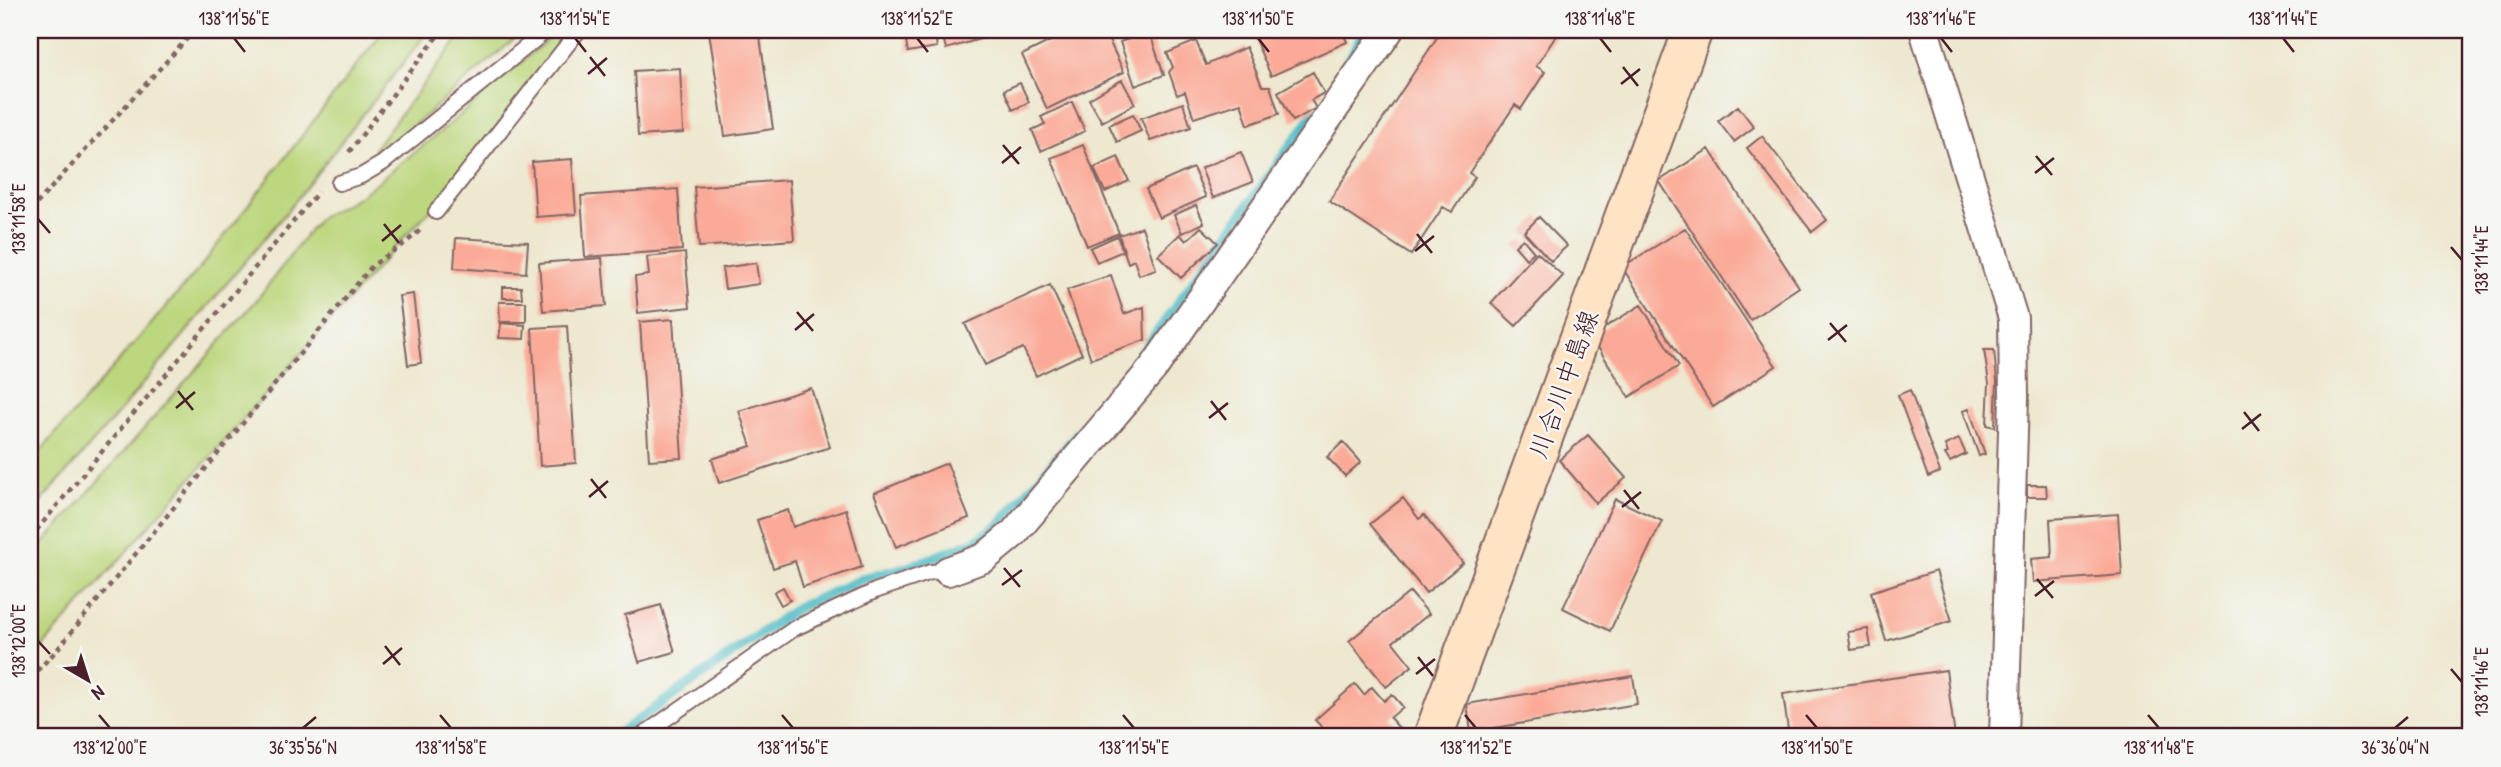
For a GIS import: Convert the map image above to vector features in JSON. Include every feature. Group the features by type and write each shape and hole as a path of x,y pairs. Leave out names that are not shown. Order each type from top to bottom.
{"main road":[{"name":"川合川中島線","path":"1433,737 1693,30"}],"street":[{"path":"948,571 984,558 1014,533 1154,368 1389,30"},
{"path":"1924,30 2013,318 2014,397 2004,737"}],"lane":[{"path":"332,183 361,176 383,163 547,30"},
{"path":"436,212 579,30"},
{"path":"640,737 795,628 875,591 930,572 948,571"}],"path":[{"path":"30,211 195,30"},
{"path":"342,162 442,30"},
{"path":"30,538 263,255 332,183"},
{"path":"30,678 56,651 372,266 393,250 408,243 436,212"}],"green space":[{"path":"384,30 429,30 285,214 30,514 30,463 198,270"},
{"path":"465,30 525,30 398,139 379,152 374,149"},
{"path":"559,30 572,30 441,199 405,236 30,661 30,559 255,302 319,218 360,196 450,124"}],"building":[{"path":"759,30 773,129 725,136 709,32"},
{"path":"904,30 934,30 937,47 908,52"},
{"path":"941,30 989,30 990,36 946,49"},
{"path":"1073,30 1104,30 1124,72 1047,109 1022,55"},
{"path":"1251,30 1342,30 1347,42 1271,76"},
{"path":"1442,30 1560,30 1536,66 1545,72 1521,109 1515,105 1469,173 1475,177 1452,212 1443,207 1411,255 1329,201"},
{"path":"1149,31 1164,75 1135,86 1120,42"},
{"path":"1196,41 1206,65 1246,47 1262,86 1270,86 1279,114 1248,125 1241,103 1194,118 1185,92 1177,95 1169,72 1173,67 1167,53"},
{"path":"680,68 683,133 638,136 634,71"},
{"path":"1313,72 1324,93 1311,100 1316,108 1293,121 1278,92"},
{"path":"1122,80 1135,104 1102,122 1089,99"},
{"path":"1020,83 1029,102 1013,110 1004,90"},
{"path":"1072,102 1085,131 1041,151 1032,130 1045,124 1041,117"},
{"path":"1183,103 1191,127 1150,141 1141,118"},
{"path":"1738,106 1754,127 1734,142 1718,121"},
{"path":"1133,114 1141,131 1117,142 1109,125"},
{"path":"1762,136 1827,220 1812,232 1747,148"},
{"path":"1083,145 1119,233 1087,246 1051,158"},
{"path":"1709,149 1799,287 1750,320 1659,181"},
{"path":"1241,152 1253,182 1213,198 1201,168"},
{"path":"1118,157 1129,181 1105,192 1094,168"},
{"path":"572,159 576,214 536,217 532,162"},
{"path":"1193,168 1206,197 1159,218 1146,189"},
{"path":"789,180 794,240 699,247 694,187"},
{"path":"678,189 682,250 585,257 581,196"},
{"path":"1196,205 1204,223 1182,233 1174,215"},
{"path":"1539,217 1567,246 1551,261 1524,232"},
{"path":"1142,227 1156,269 1139,275 1134,260 1128,263 1119,235"},
{"path":"1201,227 1218,243 1181,278 1158,255 1180,234 1186,241"},
{"path":"1685,228 1776,366 1713,407 1622,267"},
{"path":"1117,236 1123,251 1097,262 1090,248"},
{"path":"456,238 528,242 526,273 454,268"},
{"path":"1523,239 1534,252 1526,259 1515,246"},
{"path":"1537,252 1563,276 1516,326 1491,303"},
{"path":"685,253 690,307 638,313 635,277 649,275 647,257"},
{"path":"602,258 606,306 543,311 539,263"},
{"path":"756,263 759,284 725,289 722,268"},
{"path":"1111,275 1124,314 1144,307 1145,340 1091,359 1067,290"},
{"path":"1050,285 1082,354 1036,376 1023,348 985,365 965,324"},
{"path":"503,287 521,287 522,298 503,298"},
{"path":"413,294 421,363 408,365 399,296"},
{"path":"499,302 526,302 526,322 500,322"},
{"path":"1641,305 1679,366 1629,397 1591,336"},
{"path":"673,319 682,458 649,460 640,322"},
{"path":"501,323 525,325 524,339 499,338"},
{"path":"567,326 576,463 540,466 532,328"},
{"path":"1984,350 1994,350 1997,382 1995,427 1987,425 1989,383"},
{"path":"811,388 830,447 719,483 712,459 751,446 739,411"},
{"path":"1910,390 1940,472 1928,477 1898,395"},
{"path":"1969,409 1985,454 1979,456 1963,411"},
{"path":"1588,435 1626,478 1596,503 1559,460"},
{"path":"1959,439 1966,454 1950,462 1945,454 1948,453 1945,445"},
{"path":"1343,442 1361,462 1345,476 1327,457"},
{"path":"947,463 969,518 896,547 874,493"},
{"path":"2027,485 2046,485 2047,497 2027,497"},
{"path":"1403,498 1419,519 1424,515 1463,563 1426,593 1370,524"},
{"path":"1615,499 1662,521 1610,631 1563,608"},
{"path":"846,509 862,567 803,587 795,561 773,568 757,520 788,510 793,527"},
{"path":"2118,514 2122,575 2033,582 2031,559 2052,557 2050,519"},
{"path":"1936,571 1952,621 1886,641 1871,592"},
{"path":"783,587 790,600 781,605 774,592"},
{"path":"1410,592 1429,614 1393,642 1412,666 1386,687 1349,641"},
{"path":"661,605 675,652 639,662 625,615"},
{"path":"1868,629 1871,647 1851,650 1848,632"},
{"path":"1946,670 1955,737 1789,737 1783,694"},
{"path":"1633,676 1637,704 1471,732 1467,704"},
{"path":"1355,684 1364,695 1372,687 1384,701 1392,694 1403,707 1390,718 1400,729 1391,737 1331,737 1315,720"}],"waterway":[{"path":"1340,77 1365,30"},
{"path":"614,737 797,608 865,578 912,566 974,542 998,526 1115,391 1315,112"}]}
